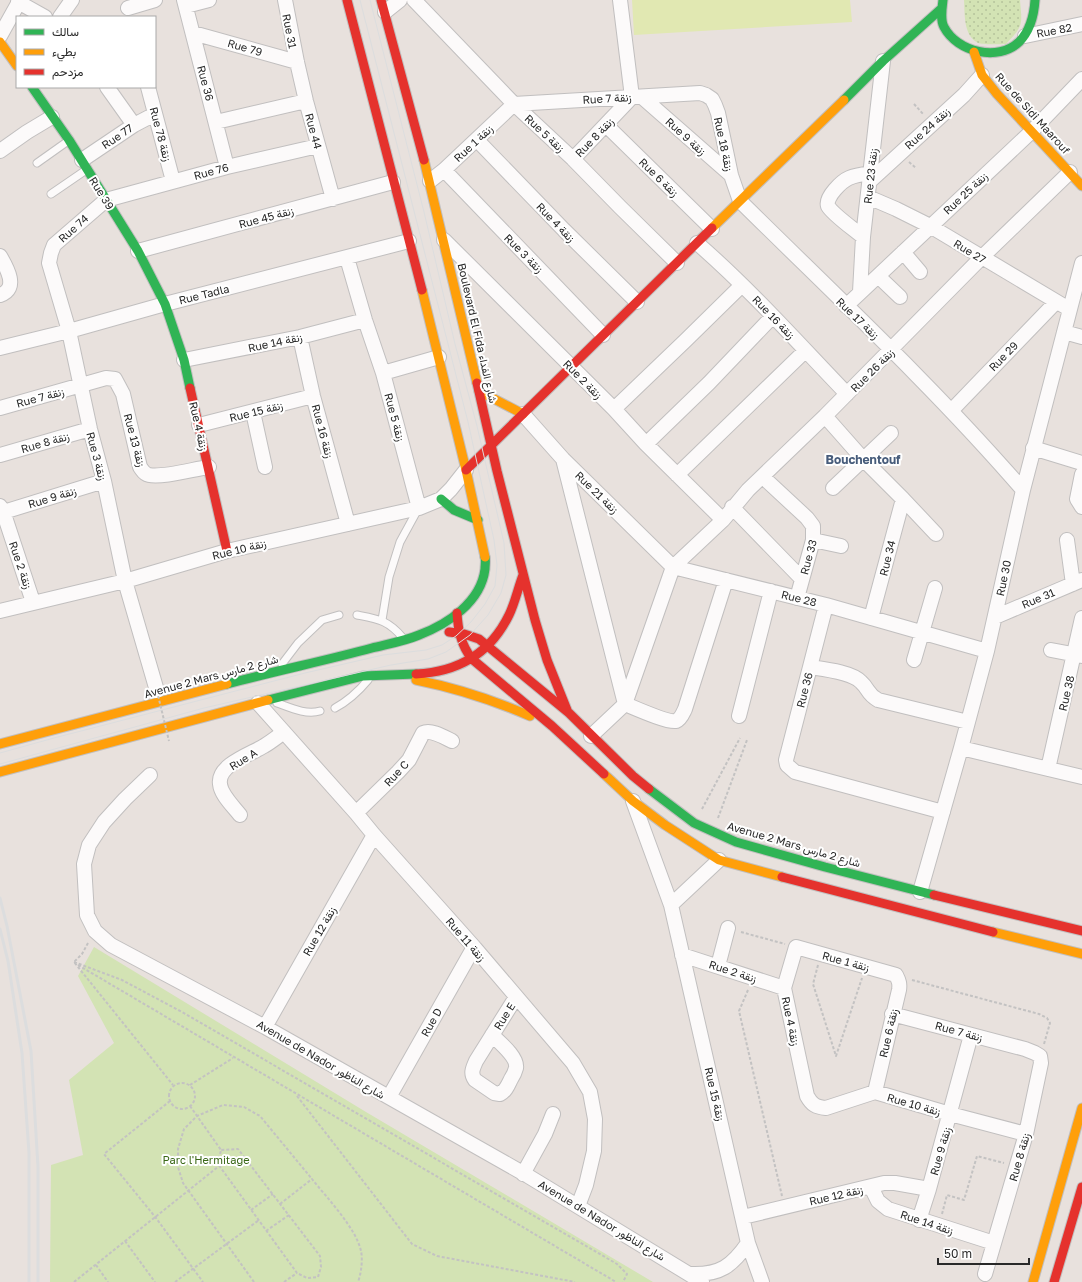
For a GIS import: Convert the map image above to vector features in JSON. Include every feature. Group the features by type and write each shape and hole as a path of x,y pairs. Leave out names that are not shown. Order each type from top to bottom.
{"main road":[{"path":"347,0 438,357 478,520 486,560 484,577 478,591 464,608 443,623 427,631"},
{"path":"942,4 943,25 955,41 974,52 987,53 1004,50 1016,44 1025,36 1033,18 1035,0"},
{"path":"466,470 942,4"},
{"name":"Boulevard El Fida شارع الفداء","path":"383,6 430,181 535,620 547,660 569,713"},
{"path":"0,42 16,65"},
{"name":"Rue de Sidi Maarouf","path":"974,52 982,75 1082,186"},
{"name":"Rue 39","path":"33,88 69,140 138,251 164,304"},
{"name":"Rue 4 زنقة","path":"164,304 184,360 227,551"},
{"path":"479,390 523,414"},
{"path":"441,499 454,510 478,520"},
{"path":"0,772 329,684 373,675 436,672 454,668 472,659 488,646 509,616 523,574"},
{"path":"457,613 457,622 461,642 466,652 472,659 552,726 633,801 665,825 719,860 891,906 1082,954"},
{"name":"Avenue 2 Mars شارع 2 مارس","path":"0,744 278,670 404,639 427,631 459,633 479,639 488,646 569,713 633,776 694,823 736,842 958,902 1082,931"},
{"path":"389,675 439,684 468,693 503,704 552,726"},
{"path":"1033,1282 1082,1108"},
{"path":"1054,1282 1081,1193"}],"street":[{"path":"61,16 72,0"},
{"path":"128,11 155,0"},
{"path":"185,3 209,0"},
{"name":"Rue 31","path":"285,0 297,62"},
{"path":"383,6 400,0"},
{"name":"Rue 5 زنقة","path":"414,0 514,104 573,159 677,263"},
{"path":"620,0 637,97"},
{"path":"0,36 19,1 42,16"},
{"name":"Rue 36","path":"185,3 227,167"},
{"name":"Rue 82","path":"1025,36 1082,24"},
{"name":"Rue 79","path":"193,33 297,62"},
{"name":"Rue 23 زنقة","path":"860,292 863,237 883,61"},
{"name":"Rue 44","path":"297,62 306,101 333,199"},
{"name":"Rue 24 زنقة","path":"870,177 964,95 982,75"},
{"name":"Rue 25 زنقة","path":"846,306 1032,131 1082,79"},
{"path":"108,88 134,124"},
{"name":"Rue 78 زنقة","path":"148,88 173,182"},
{"name":"Rue 7 زنقة","path":"514,104 700,93"},
{"name":"Rue 18 زنقة","path":"700,93 712,99 718,113 731,175 740,201"},
{"name":"Rue 8 زنقة","path":"573,159 606,125 637,97"},
{"name":"Rue 9 زنقة","path":"637,97 731,175"},
{"path":"216,122 306,101"},
{"name":"Rue 1 زنقة","path":"430,181 477,140 514,104"},
{"name":"Rue 77","path":"84,165 134,124 155,114"},
{"path":"2,146 52,117"},
{"name":"Rue 6 زنقة","path":"606,125 712,229"},
{"name":"Rue 4 زنقة","path":"477,140 564,230 637,302"},
{"name":"Rue 76","path":"106,200 227,167 318,146"},
{"name":"Rue 3 زنقة","path":"444,170 603,335"},
{"name":"Rue 26 زنقة","path":"673,567 723,520 732,507 748,490 892,350 981,258 1070,172"},
{"path":"863,237 832,212 828,204 828,200 830,195 848,179 870,177"},
{"name":"Rue 45 زنقة","path":"138,251 393,182"},
{"name":"Rue 27","path":"868,198 896,209 930,226 1069,310"},
{"name":"Rue 74","path":"69,331 49,263 51,253 54,245 106,200"},
{"name":"Rue 17 زنقة","path":"740,201 892,350 987,449 1023,490"},
{"name":"Rue 2 زنقة","path":"443,239 723,520"},
{"name":"Rue Tadla","path":"0,348 409,241"},
{"name":"Rue 16 زنقة","path":"697,243 722,265 773,316 847,394"},
{"path":"903,252 920,272"},
{"path":"0,256 11,281 9,290 0,295"},
{"name":"Rue 5 زنقة","path":"347,258 365,320 383,373 419,508"},
{"name":"Rue 30","path":"925,893 944,812 987,651 1033,448 1082,263"},
{"path":"878,276 900,297"},
{"path":"614,409 742,285"},
{"name":"Rue 29","path":"951,411 1056,302"},
{"path":"646,444 709,383 773,316"},
{"name":"Rue 14 زنقة","path":"184,360 300,337 365,320"},
{"name":"Rue 3 زنقة","path":"69,331 90,429 104,481 125,581 157,691"},
{"path":"1064,332 1082,337"},
{"name":"Rue 16 زنقة","path":"300,337 313,396 348,524"},
{"path":"678,475 806,351"},
{"path":"383,373 438,357"},
{"name":"Rue 13 زنقة","path":"80,386 106,378 115,379 123,394 140,467 144,473 150,475 161,475 209,467"},
{"name":"Rue 7 زنقة","path":"0,408 80,386"},
{"name":"Rue 15 زنقة","path":"199,425 313,396"},
{"path":"253,412 265,467"},
{"name":"Rue 21 زنقة","path":"523,414 563,459 673,567"},
{"path":"825,416 863,459 936,534"},
{"name":"Rue 8 زنقة","path":"0,455 90,429"},
{"path":"833,488 891,433"},
{"path":"1033,448 1082,463"},
{"path":"563,459 625,704"},
{"name":"Rue 10 زنقة","path":"0,611 125,581 227,551 419,508 441,499 466,470"},
{"path":"1082,474 1077,499 1082,507"},
{"name":"Rue 33","path":"763,477 807,518 813,526 813,540 796,598"},
{"name":"Rue 9 زنقة","path":"1,510 104,481"},
{"name":"Rue 34","path":"871,618 903,499"},
{"path":"732,507 802,579"},
{"name":"Rue 2 زنقة","path":"1,510 34,602"},
{"path":"813,540 841,546"},
{"path":"1066,540 1078,582"},
{"path":"591,736 625,704 673,567"},
{"name":"Rue 28","path":"673,567 826,605 987,651"},
{"path":"625,704 666,720 676,721 681,718 726,580"},
{"name":"Rue 31","path":"995,617 1078,582"},
{"path":"914,660 935,588"},
{"path":"739,716 771,591"},
{"name":"Rue 36","path":"826,605 786,760 787,765 794,772 944,812"},
{"name":"Rue 38","path":"1048,769 1078,655 1082,618"},
{"path":"1051,650 1078,655"},
{"path":"810,666 848,675 857,679 862,682 868,692 878,700 968,722"},
{"name":"Rue 11 زنقة","path":"262,702 284,732 474,947 573,1063 590,1092 595,1119 594,1152 586,1185 578,1206"},
{"name":"Rue C","path":"356,813 409,760 423,733 426,731 433,732 452,741"},
{"name":"Rue A","path":"240,815 223,792 219,783 222,774 227,767 237,760 263,747 284,732"},
{"path":"961,748 1082,777"},
{"name":"Avenue de Nador شارع الناظور","path":"150,775 104,822 89,845 84,864 84,884 87,915 95,931 111,945 265,1027 389,1097 578,1206 702,1282"},
{"name":"Rue 15 زنقة","path":"633,801 671,905 748,1243 762,1282"},
{"name":"Rue 12 زنقة","path":"265,1027 374,835"},
{"path":"671,905 719,860"},
{"path":"718,966 728,928"},
{"name":"Rue D","path":"389,1097 474,947"},
{"name":"Rue 1 زنقة","path":"796,947 896,975"},
{"name":"Rue 4 زنقة","path":"796,947 784,988 807,1096"},
{"name":"Rue 2 زنقة","path":"682,955 784,988"},
{"name":"Rue 6 زنقة","path":"875,1092 900,985 896,975"},
{"name":"Rue E","path":"492,1035 516,997"},
{"name":"Rue 7 زنقة","path":"892,1014 1025,1049 1040,1056"},
{"name":"Rue 9 زنقة","path":"919,1220 972,1035"},
{"name":"Rue 8 زنقة","path":"985,1274 1026,1134 1041,1062 1040,1056"},
{"name":"Rue 10 زنقة","path":"807,1096 812,1104 818,1107 826,1108 875,1092 1026,1134"},
{"path":"523,1174 545,1134 553,1114"},
{"name":"Rue 12 زنقة","path":"743,1218 784,1206 884,1183 895,1183 929,1189"},
{"name":"Rue 14 زنقة","path":"871,1187 878,1201 888,1209 994,1243"},
{"path":"691,1274 715,1272 727,1266 739,1256 748,1243"}],"lane":[{"path":"37,163 69,140"},
{"path":"52,194 84,165"},
{"path":"382,620 389,578 400,542 419,508"},
{"path":"357,615 382,620 395,629 404,639"},
{"path":"278,670 298,643 322,620 340,616"},
{"path":"335,708 359,691 373,675"},
{"path":"262,702 313,713 320,711"}],"path":[{"path":"157,691 169,741"},
{"path":"694,823 740,738"},
{"path":"713,832 747,740"},
{"path":"728,928 796,947"},
{"path":"74,962 82,954 95,931"},
{"path":"821,955 813,984 836,1056 866,966"},
{"path":"74,962 234,1058 616,1282"},
{"path":"74,962 174,1086"},
{"path":"74,962 122,980 182,1012 434,1157 617,1264 627,1274 623,1282"},
{"path":"896,975 1039,1014 1047,1018 1050,1023 1040,1056"},
{"path":"753,978 739,1011 784,1206"},
{"path":"190,1085 234,1058"},
{"path":"182,1082 190,1085 193,1088 195,1097 194,1101 190,1106 184,1109 175,1107 170,1101 169,1092 174,1086 182,1082"},
{"path":"295,1094 412,1244 437,1256 575,1282"},
{"path":"170,1101 104,1154 156,1218 203,1282"},
{"path":"254,1282 183,1183 178,1167 178,1149 184,1129 197,1116 223,1105 244,1107 260,1116 354,1233 362,1252 358,1282"},
{"path":"190,1106 222,1150"},
{"path":"238,1149 320,1256 321,1267 318,1277 308,1278 297,1273 219,1166 218,1164 222,1150 238,1149"},
{"path":"938,1226 947,1195 964,1200 978,1156 1017,1167"},
{"path":"74,1282 156,1218 219,1166"},
{"path":"280,1204 312,1179"},
{"path":"251,1210 273,1194"},
{"path":"266,1231 289,1215"},
{"path":"176,1282 258,1220"},
{"path":"125,1241 155,1282"},
{"path":"96,1265 108,1282"},
{"path":"284,1282 297,1273"}],"green space":[{"path":"632,0 850,0 852,22 634,35"},
{"path":"964,0 1020,0 1021,20 1019,28 1006,44 978,43 973,39 967,30"},
{"name":"Parc l'Hermitage","path":"94,947 366,1112 653,1282 50,1282 51,1165 83,1155 69,1080 114,1043 78,976"}],"tram line":[{"path":"0,753 305,673 383,655 426,650 442,645 456,636 471,622 485,604 495,586 497,565 494,540 468,422 360,0"},
{"path":"0,764 204,708 391,665 428,659 446,652 470,635 488,615 501,593 506,575 504,543 477,426 455,344 424,212 370,0"}],"railway":[{"path":"0,898 7,926 31,1051 38,1167 38,1282"},
{"path":"0,929 8,961 22,1053 29,1153 29,1282"}],"traffic: fast":[{"path":"943,0 942,21 950,36 958,43 968,48 989,53 1000,52 1010,48 1023,38 1031,23 1035,0"},
{"path":"844,100 883,61 942,8"},
{"path":"33,88 69,140 138,251 165,304 184,360 190,388"},
{"path":"441,499 454,510 478,520"},
{"path":"227,684 402,641 441,625 461,610 477,592 485,569 485,557"},
{"path":"268,700 363,676 416,674"},
{"path":"649,789 694,823 736,842 934,895"}],"traffic: slow":[{"path":"0,42 16,65"},
{"path":"974,52 982,75 997,94 1082,186"},
{"path":"712,228 844,100"},
{"path":"424,160 477,383"},
{"path":"422,290 466,470 485,557"},
{"path":"479,391 523,414"},
{"path":"416,680 474,695 530,716"},
{"path":"0,744 227,684"},
{"path":"0,772 268,700"},
{"path":"604,774 633,801 665,825 719,860 782,877"},
{"path":"993,932 1082,954"},
{"path":"1033,1282 1082,1108"}],"traffic: jam":[{"path":"347,0 422,290"},
{"path":"381,0 424,160"},
{"path":"466,470 712,228"},
{"path":"477,383 497,471 535,620 547,660 567,710"},
{"path":"190,388 227,551"},
{"path":"416,674 446,669 459,665 482,650 501,629 509,615 523,575"},
{"path":"457,613 461,637 465,648 472,659 552,726 604,774"},
{"path":"449,632 464,634 479,639 569,713 633,776 649,789"},
{"path":"782,877 993,932"},
{"path":"934,895 1082,931"},
{"path":"1054,1282 1082,1187"}],"district":[{"name":"Bouchentouf","path":"863,459"}]}
